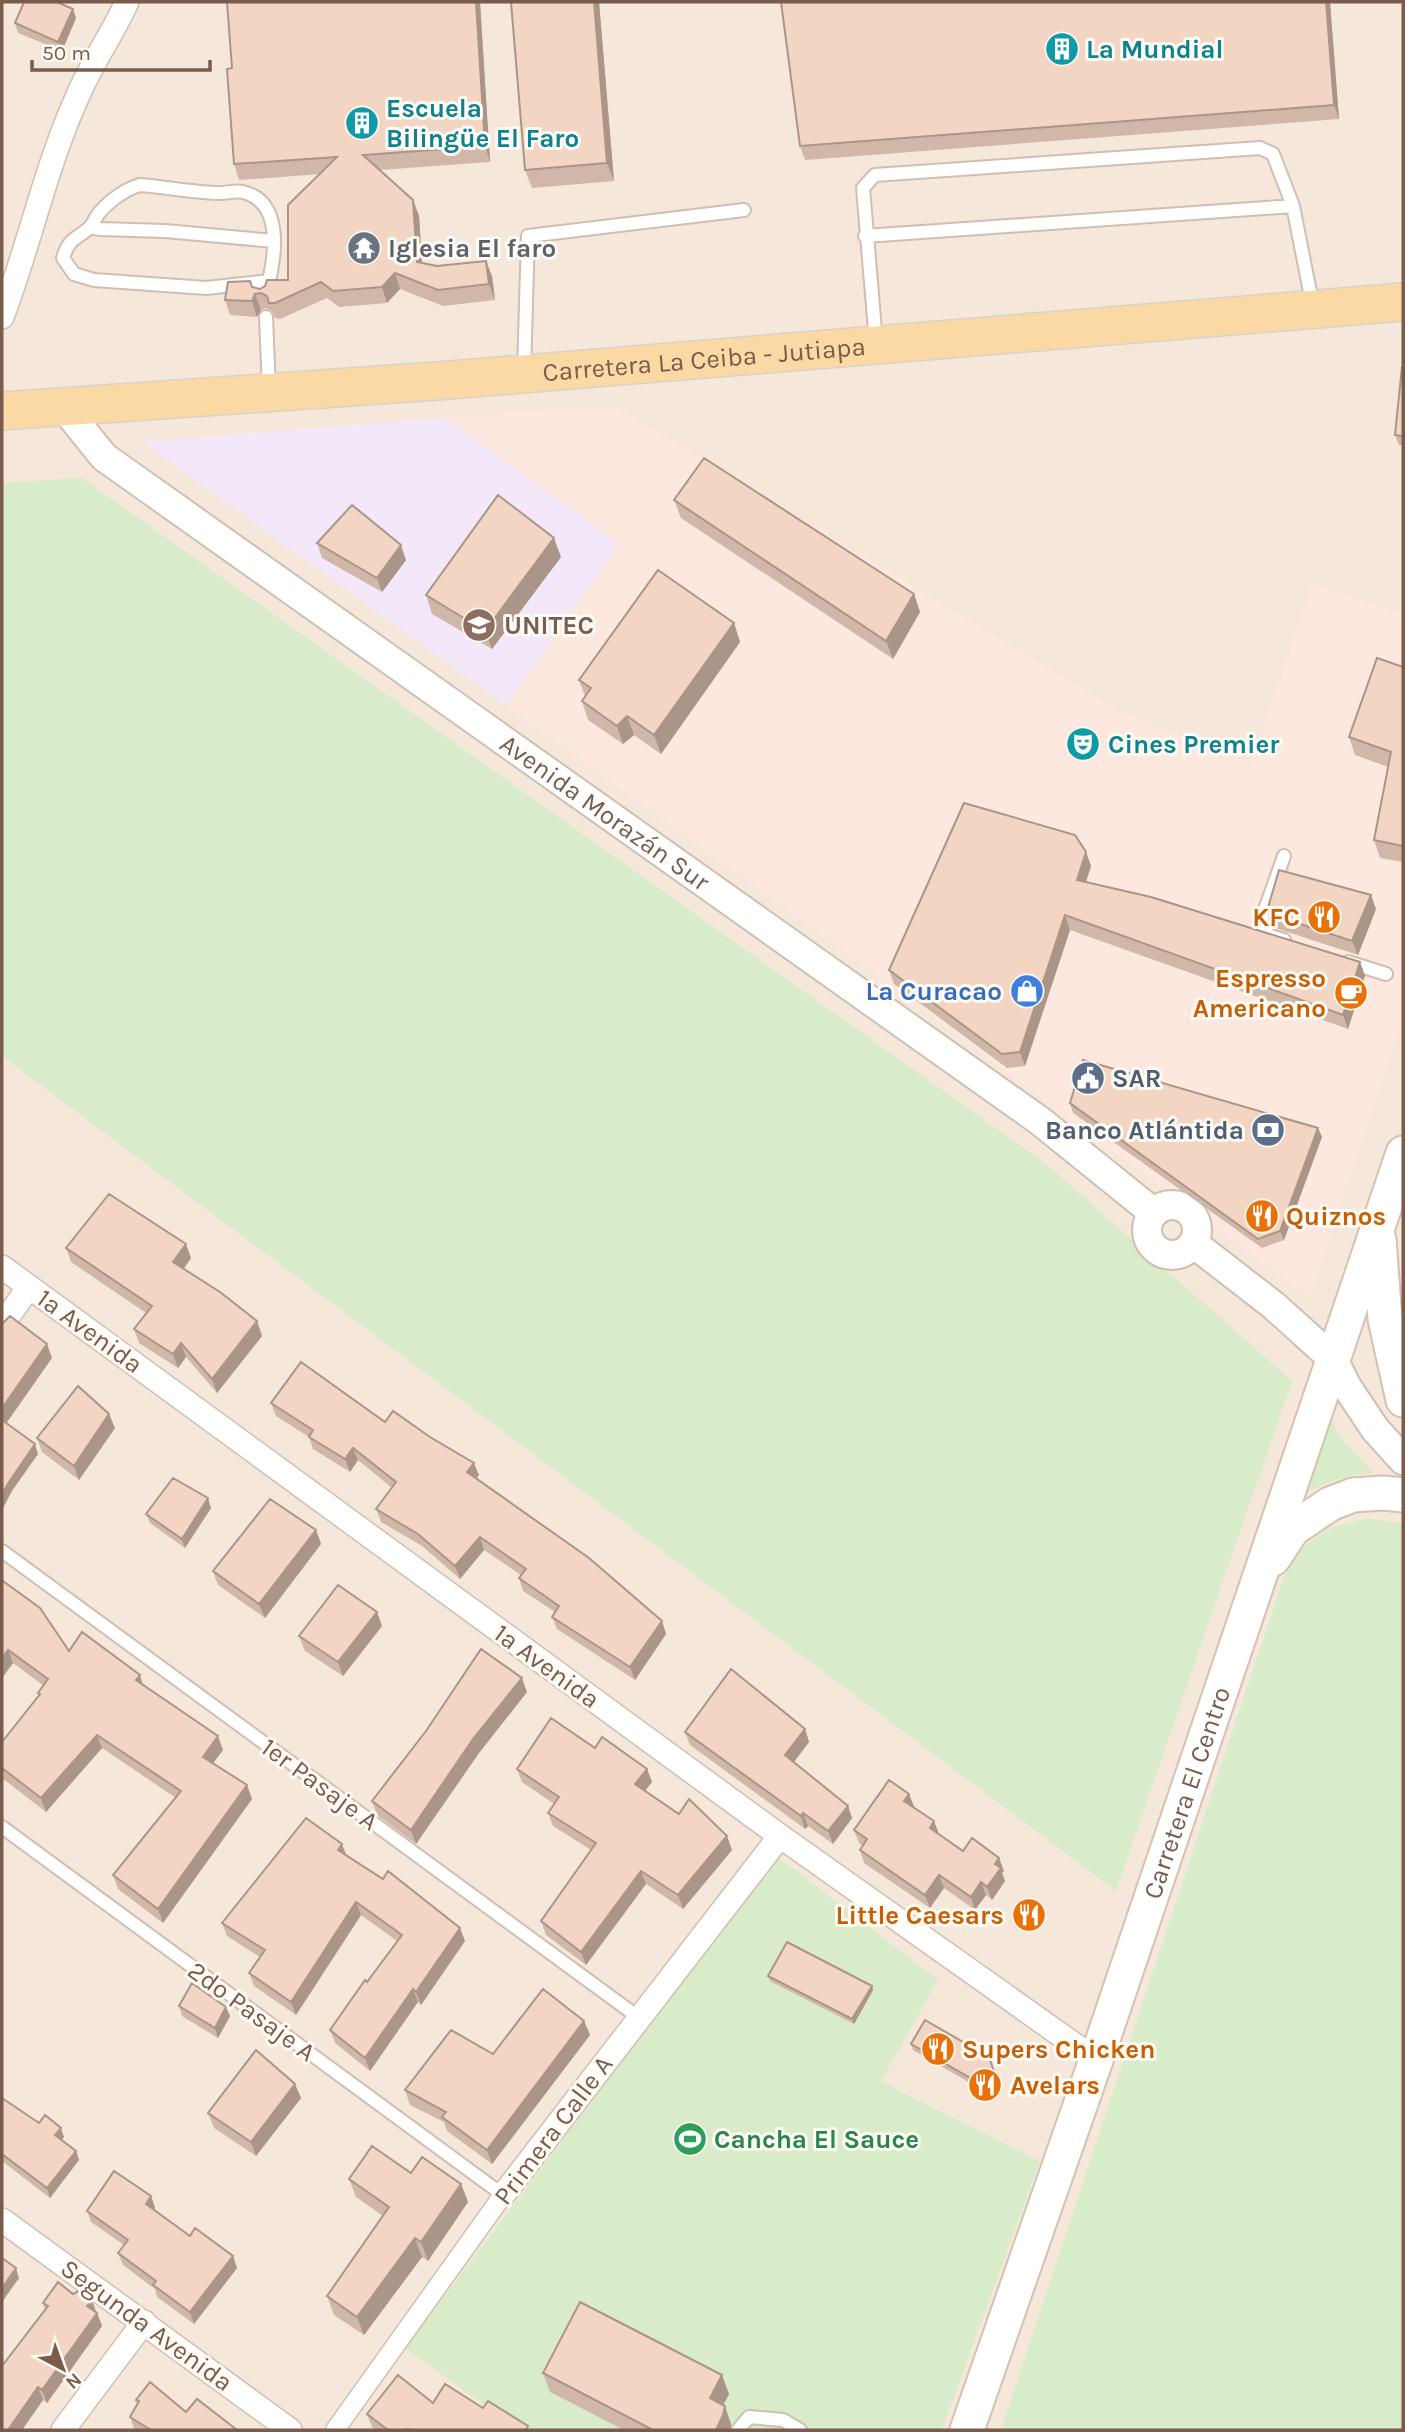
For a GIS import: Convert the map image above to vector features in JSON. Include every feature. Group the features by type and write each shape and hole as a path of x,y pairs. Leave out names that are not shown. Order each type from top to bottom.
{"main road":[{"name":"Carretera La Ceiba - Jutiapa","path":"2,411 524,375 1403,302"},
{"name":"Carretera El Centro","path":"967,2430 1096,2060 1403,1153"},
{"path":"1378,1225 1385,1319 1403,1400"},
{"path":"1256,1584 1293,1529 1330,1504 1353,1495 1403,1494"}],"street":[{"path":"2,317 14,286 38,201 79,93 127,2"},
{"name":"Avenida Morazán Sur","path":"62,405 104,457 1040,1121 1154,1213"},
{"path":"1168,1206 1184,1209 1194,1220 1196,1236 1187,1250 1172,1255 1156,1250 1151,1244 1147,1228 1154,1213 1168,1206"},
{"path":"1193,1243 1273,1305 1333,1359 1347,1387 1375,1429 1403,1460"},
{"name":"1a Avenida","path":"2,1267 780,1836 1096,2060"},
{"path":"2,1325 29,1287"},
{"name":"Primera Calle A","path":"335,2430 503,2195 780,1836"},
{"name":"Segunda Avenida","path":"2,2220 290,2430"},
{"path":"63,2430 144,2322"}],"lane":[{"path":"876,345 863,188 875,175 1259,148 1273,154 1293,206 1314,309"},
{"path":"264,296 269,281 274,223 265,205 243,192 216,193 141,185 131,188 108,204 90,227 72,239 63,258 74,274 94,280 206,288 269,281"},
{"path":"865,236 1293,206"},
{"path":"524,375 528,236 744,210"},
{"path":"90,227 165,230 274,241"},
{"path":"266,317 270,392"},
{"path":"1284,856 1265,906 1262,927 1270,936 1296,944"},
{"path":"1335,957 1386,975"},
{"name":"1er Pasaje A","path":"2,1550 638,2017"},
{"name":"2do Pasaje A","path":"2,1827 503,2195"},
{"path":"738,2430 748,2417 783,2420 800,2430"}],"shaded area":[{"path":"2,2 1403,2 1403,2430 2,2430"},
{"path":"613,405 1119,711 1250,765 1313,583 1403,615 1403,1017 1310,1299 883,979 143,442"},
{"name":"UNITEC","path":"445,418 619,544 506,705 143,442"}],"green space":[{"path":"82,478 1045,1163 1292,1381 1116,1891 2,1056 2,483"},
{"path":"1329,1413 1340,1438 1374,1473 1338,1479 1304,1494"},
{"path":"1367,1519 1403,1523 1403,2430 1001,2430 1283,1579 1299,1554 1316,1537 1338,1526"},
{"path":"778,1857 938,1980 881,2081 1040,2161 942,2430 519,2430 405,2348"}],"building":[{"path":"24,2 57,2 73,9 58,42 15,23"},
{"path":"227,2 476,2 485,146 363,155 413,200 417,262 437,266 486,261 489,284 438,290 395,273 382,287 333,291 321,282 275,303 269,303 267,296 261,293 255,294 252,301 225,300 228,282 250,281 252,287 260,289 265,286 267,280 288,280 288,205 337,157 234,164 227,69 232,68"},
{"path":"511,2 594,2 607,163 525,170"},
{"name":"La Mundial","path":"781,2 1326,2 1334,105 800,146"},
{"path":"1403,367 1403,436 1395,435"},
{"path":"704,458 914,594 886,641 674,500"},
{"path":"498,495 554,538 485,631 426,595"},
{"path":"352,505 401,545 377,578 317,543"},
{"path":"658,570 734,623 654,735 627,716 617,726 582,701 591,688 579,680"},
{"path":"1377,658 1403,667 1403,846 1374,840 1391,752 1349,737"},
{"path":"964,803 1075,835 1086,852 1077,880 1151,897 1360,962 1343,1015 1065,915 1020,1052 1002,1054 889,970"},
{"name":"KFC","path":"1279,870 1371,895 1352,941 1270,914 1267,911"},
{"path":"1083,1060 1318,1128 1280,1231 1258,1239 1070,1103"},
{"path":"109,1194 186,1244 173,1262 220,1292 257,1321 212,1379 181,1343 173,1354 134,1329 152,1306 66,1248"},
{"path":"10,1316 47,1344 2,1408 2,1324"},
{"path":"301,1362 385,1422 393,1411 474,1463 467,1472 589,1558 662,1621 630,1667 552,1617 559,1606 519,1578 526,1569 480,1537 455,1566 418,1534 376,1509 396,1482 353,1448 345,1459 309,1437 313,1430 271,1403"},
{"path":"78,1386 109,1414 74,1466 37,1438"},
{"path":"2,1420 35,1444 2,1494"},
{"path":"173,1478 208,1498 182,1539 146,1514"},
{"path":"270,1499 316,1530 259,1604 213,1571"},
{"path":"3,1581 40,1608 69,1651 82,1632 140,1675 136,1680 218,1736 203,1757 247,1785 158,1909 113,1875 181,1791 97,1735 41,1798 2,1768 2,1742 40,1694 38,1693 48,1679 8,1650 2,1658"},
{"path":"338,1585 377,1612 338,1662 299,1636"},
{"path":"481,1649 522,1678 473,1739 411,1830 372,1801 426,1731"},
{"path":"731,1669 805,1729 785,1755 848,1806 828,1831 803,1813 801,1816 685,1732"},
{"path":"551,1718 595,1748 602,1737 647,1769 635,1784 679,1814 689,1799 727,1836 678,1895 641,1871 581,1952 541,1921 596,1843 548,1813 559,1797 517,1769"},
{"path":"889,1780 909,1794 904,1801 934,1821 930,1828 963,1851 972,1838 999,1858 995,1864 1001,1868 987,1887 981,1882 971,1897 939,1875 925,1895 860,1850 867,1839 854,1830"},
{"path":"306,1818 342,1844 338,1850 383,1879 388,1871 460,1928 416,1992 413,1989 365,2058 330,2030 365,1980 367,1982 402,1935 356,1902 291,2002 249,1973 265,1950 222,1923"},
{"path":"787,1942 872,1986 852,2019 768,1976"},
{"path":"192,1983 226,2007 215,2028 179,2006"},
{"path":"543,1989 584,2021 487,2150 442,2117 446,2112 405,2090 451,2030 493,2054"},
{"path":"925,2020 989,2057 995,2075 988,2088 911,2044"},
{"path":"256,2050 295,2084 251,2142 208,2113"},
{"path":"2,2098 39,2123 45,2115 61,2128 55,2135 76,2151 47,2188 2,2154"},
{"path":"372,2146 411,2173 422,2157 461,2184 421,2242 415,2238 357,2317 327,2296 389,2207 349,2179"},
{"path":"114,2171 151,2196 146,2204 190,2236 195,2228 233,2256 190,2312 153,2285 156,2281 118,2253 128,2240 87,2211"},
{"path":"2,2258 16,2268 2,2288"},
{"path":"58,2282 73,2294 79,2291 92,2300 87,2306 97,2313 42,2390 38,2387 8,2430 2,2430 2,2366 48,2306 43,2303"},
{"path":"580,2302 722,2375 710,2398 725,2406 716,2430 653,2430 543,2373"},
{"path":"398,2375 433,2403 445,2384 483,2408 488,2401 528,2426 527,2430 388,2430 367,2414"},
{"path":"150,2382 186,2412 197,2399 237,2430 151,2430 130,2417 139,2401 136,2400"}],"place":[{"name":"La Mundial","path":"1062,49"},
{"name":"Escuela Bilingüe El Faro","path":"362,123"},
{"name":"Iglesia El faro","path":"364,248"},
{"name":"UNITEC","path":"479,625"},
{"name":"Cines Premier","path":"1083,744"},
{"name":"KFC","path":"1324,917"},
{"name":"La Curacao","path":"1027,991"},
{"name":"Espresso Americano","path":"1351,993"},
{"name":"SAR","path":"1088,1078"},
{"name":"Banco Atlántida","path":"1268,1130"},
{"name":"Quiznos","path":"1262,1216"},
{"name":"Little Caesars","path":"1029,1915"},
{"name":"Supers Chicken","path":"938,2049"},
{"name":"Avelars","path":"985,2085"},
{"name":"Cancha El Sauce","path":"690,2139"}]}
